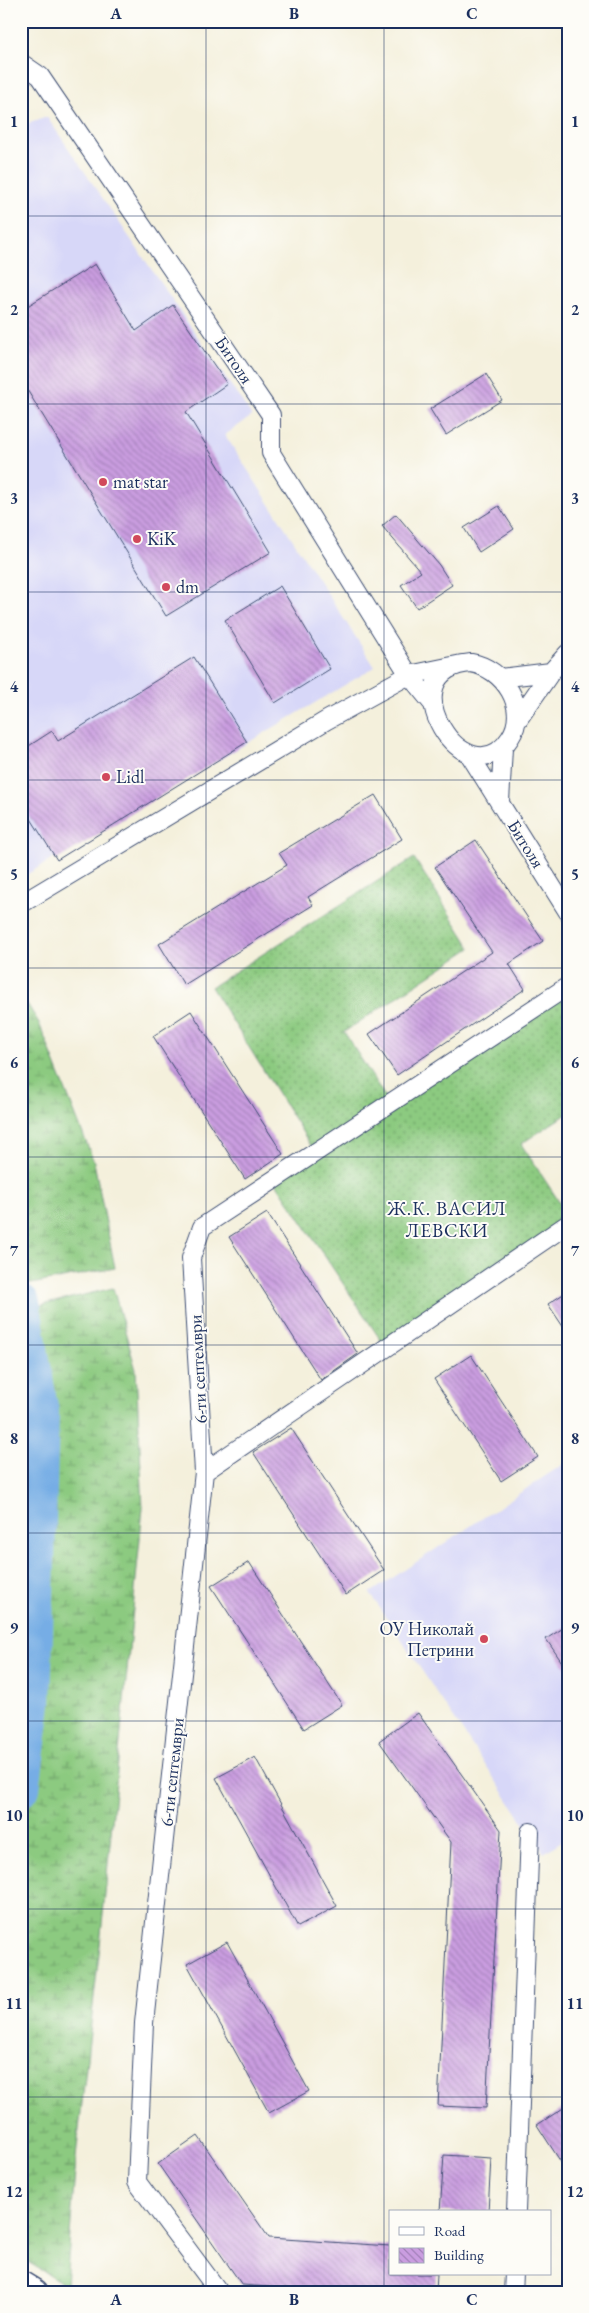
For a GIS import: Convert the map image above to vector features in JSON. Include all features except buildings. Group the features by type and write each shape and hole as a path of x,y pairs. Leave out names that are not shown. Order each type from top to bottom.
{"street":[{"name":"Битоля","path":"21,62 40,76 271,415 271,453 409,676 432,703"},
{"path":"462,664 444,673 436,683 432,703 437,720 451,742 468,754 481,756 494,754 503,748 511,737 517,721 551,672 568,653"},
{"path":"21,904 327,720 409,676 462,664 480,665 500,678 513,698 517,721"},
{"path":"500,678 551,672"},
{"name":"Битоля","path":"500,802 503,748"},
{"name":"Битоля","path":"468,754 568,912"},
{"name":"6-ти септември","path":"219,2292 137,2182 144,2023 204,1472 191,1258 202,1227 568,986"},
{"path":"204,1472 568,1224"},
{"path":"516,2210 530,1832"},
{"path":"513,2292 514,2276"},
{"path":"21,2284 34,2292"}],"shaded area":[{"path":"47,117 252,416 225,435 375,667 21,878 21,126"},
{"name":"ОУ Николай Петрини","path":"568,1461 568,1837 544,1853 370,1593"}],"green space":[{"path":"414,858 471,948 344,1032 389,1103 568,986 568,1113 521,1144 568,1215 568,1224 386,1348 274,1180 315,1152 211,987"},
{"path":"21,994 39,1023 94,1162 115,1268 21,1286"},
{"path":"113,1288 136,1370 143,1508 100,1945 77,2147 66,2285 21,2258 21,1565 23,1419 21,1404 21,1310"}],"waterway":[{"path":"21,1303 40,1413 32,1703 21,1788"}],"place":[{"name":"mat star","path":"103,482"},
{"name":"KiK","path":"137,539"},
{"name":"dm","path":"166,587"},
{"name":"Lidl","path":"106,777"},
{"name":"ОУ Николай Петрини","path":"484,1639"}],"district":[{"name":"Ж.К. ВАСИЛ ЛЕВСКИ","path":"447,1219"}]}
